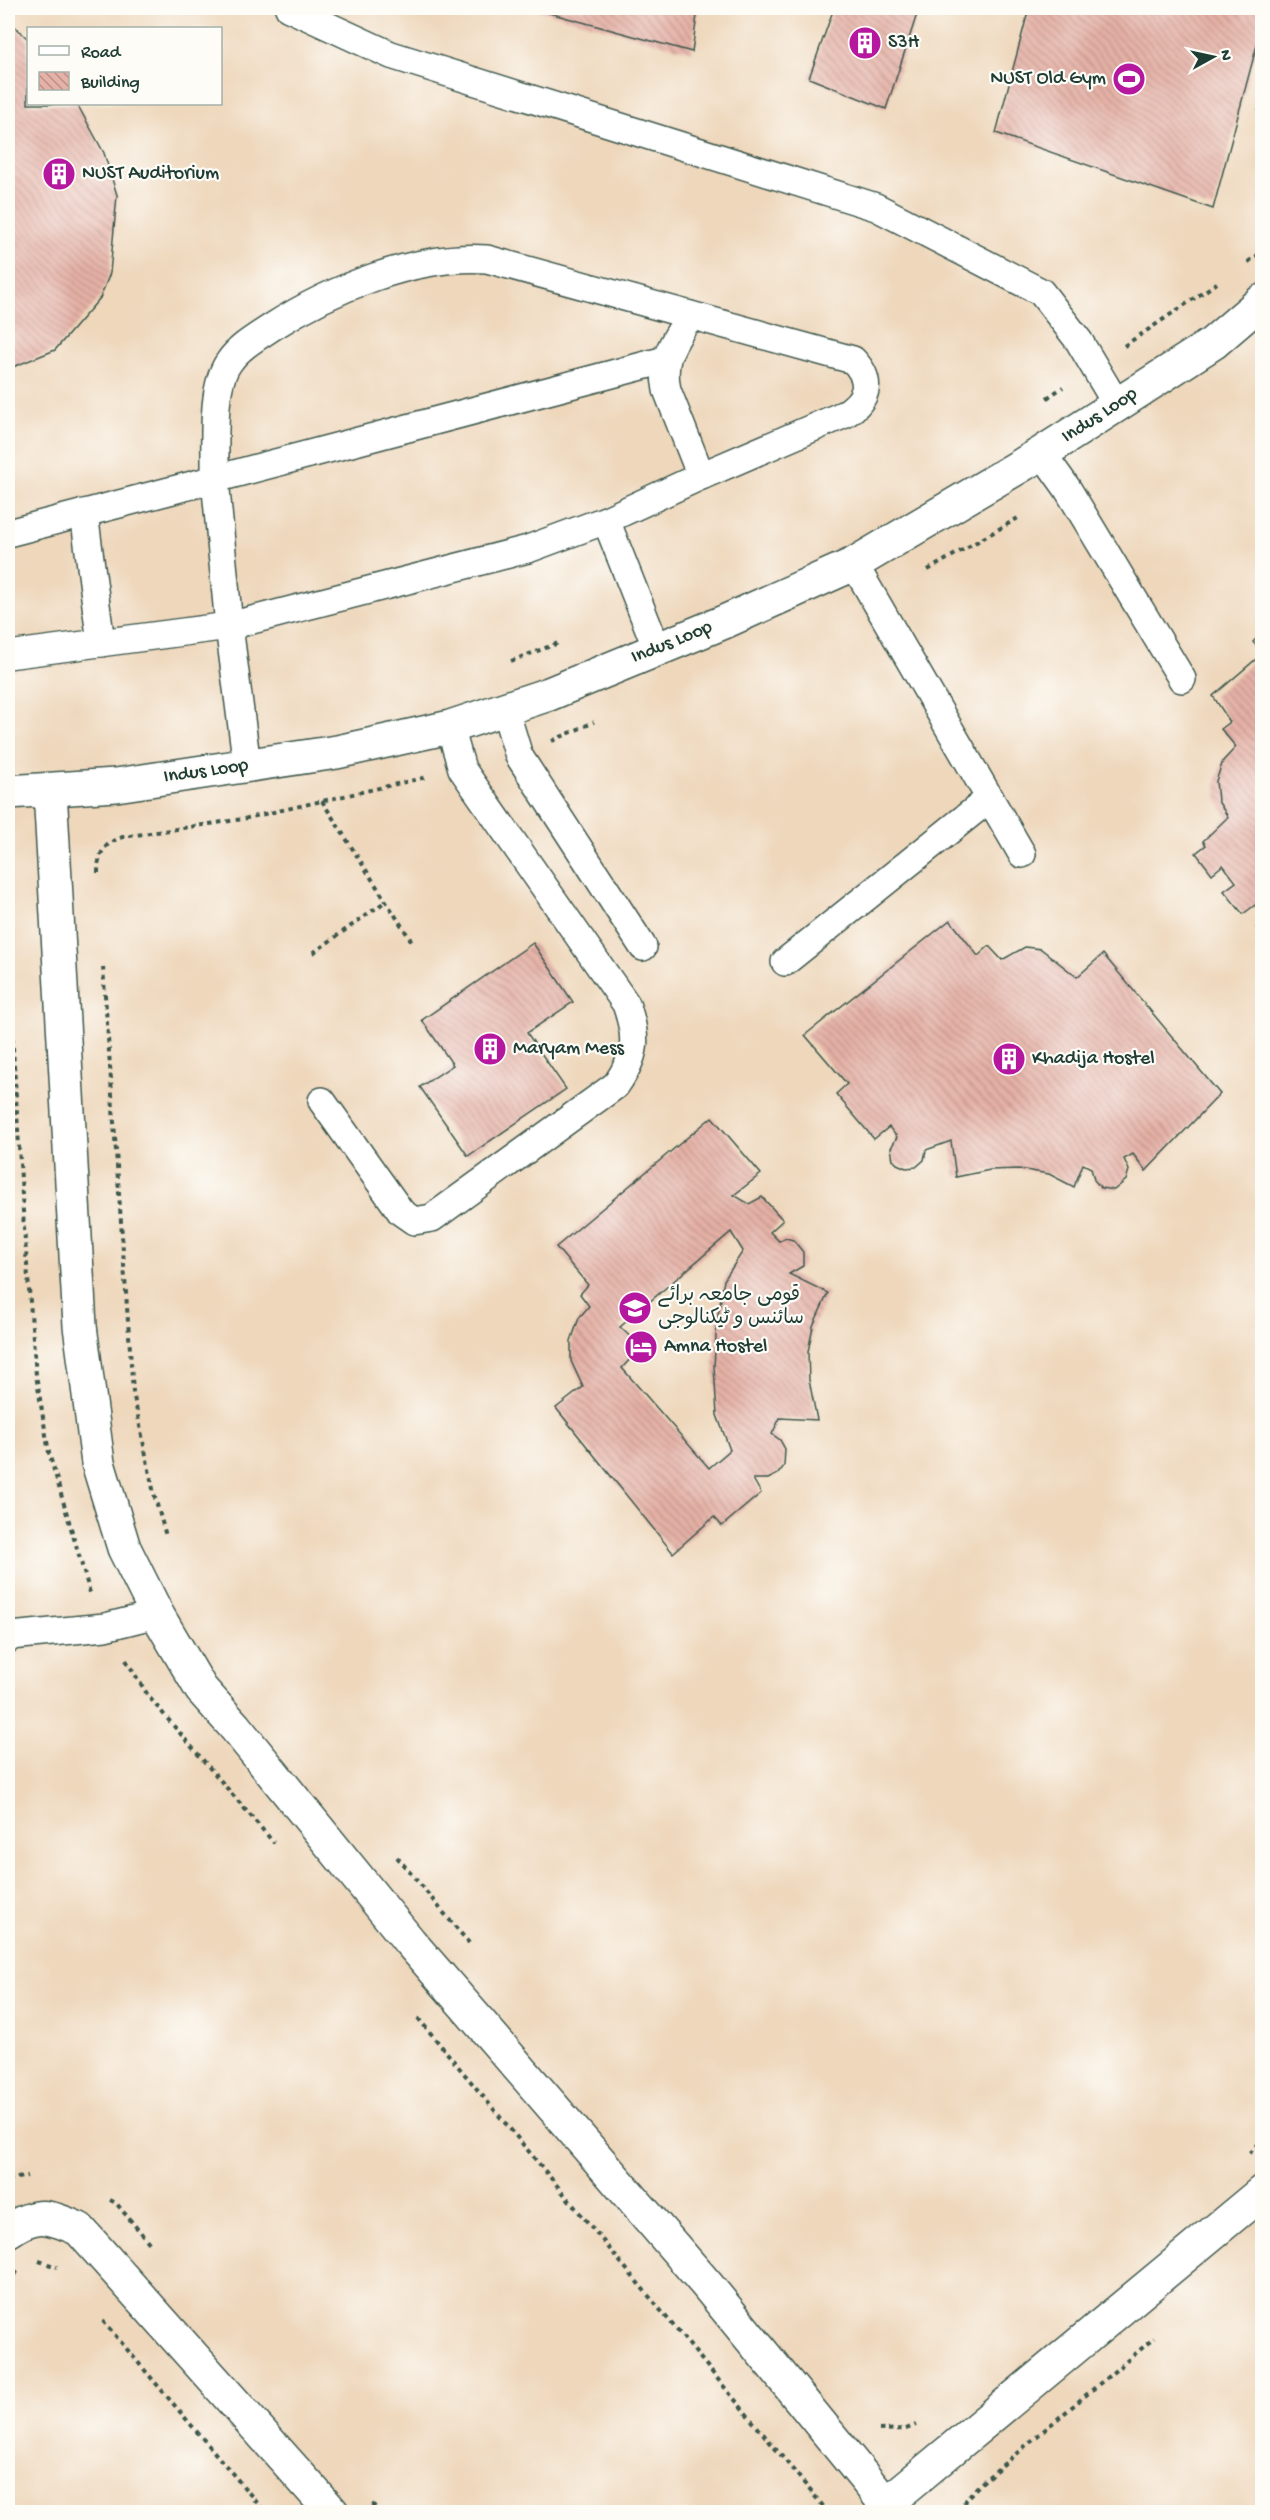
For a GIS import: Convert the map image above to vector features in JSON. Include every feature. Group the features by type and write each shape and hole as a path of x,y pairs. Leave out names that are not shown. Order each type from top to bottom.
{"street":[{"name":"Indus Loop","path":"8,792 116,785 337,752 450,727 505,710 724,622 854,564 1042,453 1117,405 1213,343 1263,301"},
{"path":"50,790 80,1326 98,1463 124,1548 157,1614 201,1689 235,1727 410,1942 707,2285 890,2508 1263,2192"},
{"path":"8,2231 25,2218 52,2217 80,2229 332,2512"}],"lane":[{"path":"289,8 391,55 876,207 1041,292 1079,341 1117,405"},
{"path":"8,656 229,626 528,549 606,520 845,414 856,406 864,395 866,381 862,370 853,360 487,259 466,257 437,261 364,281 296,312 250,341 228,363 216,396 215,479 229,626 247,766"},
{"path":"690,315 665,360 664,376 667,390 701,476"},
{"path":"8,533 665,360"},
{"path":"1042,453 1067,488 1182,679"},
{"path":"84,513 101,643"},
{"path":"606,520 657,649"},
{"path":"854,564 1022,854"},
{"path":"505,710 519,756 642,947"},
{"path":"322,1101 401,1212 414,1221 432,1218 616,1084 627,1068 634,1048 634,1028 626,1004 462,769 450,727"},
{"path":"785,962 990,798"},
{"path":"8,1636 105,1627 157,1614"}],"path":[{"path":"1263,92 1259,108 1259,152 1263,167"},
{"path":"873,598 949,560 1067,488"},
{"path":"519,756 605,717"},
{"path":"97,883 98,861 102,849 112,840 243,819 462,769"},
{"path":"322,801 414,945"},
{"path":"314,953 386,902"},
{"path":"103,966 133,1392 154,1494 167,1539"},
{"path":"393,1853 469,1944"},
{"path":"32,2263 38,2260 58,2268"},
{"path":"8,2281 25,2265"},
{"path":"96,2313 265,2512"},
{"path":"963,2512 965,2500 981,2484 1155,2337"},
{"path":"871,2424 879,2430 906,2428 921,2423"}],"shaded area":[{"name":"قومی جامعہ برائے سائنس و ٹیکنالوجی","path":"8,8 1262,8 1262,2512 8,2512"}],"building":[{"path":"531,8 698,8 692,52"},
{"name":"S3H","path":"834,8 919,8 886,109 809,78"},
{"name":"NUST Old Gym","path":"1029,8 1262,8 1262,26 1213,209 996,133"},
{"name":"NUST Auditorium","path":"8,20 27,38 27,105 78,105 104,153 117,195 110,273 100,298 55,350 8,369"},
{"path":"1262,633 1262,652 1253,642"},
{"path":"1262,654 1262,916 1255,905 1243,914 1224,891 1236,882 1223,865 1212,874 1196,853 1206,845 1203,841 1228,817 1218,801 1216,781 1223,761 1236,747 1221,729 1230,722 1213,696"},
{"name":"Khadija Hostel","path":"950,920 978,956 989,946 1002,960 1025,947 1041,949 1077,977 1103,954 1220,1094 1146,1171 1133,1154 1124,1159 1129,1170 1126,1180 1114,1190 1101,1188 1094,1180 1091,1168 1083,1164 1074,1187 1049,1174 1019,1169 990,1170 956,1177 951,1141 926,1150 924,1160 916,1167 906,1168 897,1164 893,1160 891,1148 897,1137 889,1127 874,1139 836,1094 847,1084 805,1035"},
{"path":"1262,924 1262,936 1256,928"},
{"name":"Maryam Mess","path":"533,943 573,1002 527,1033 566,1089 468,1156 420,1087 453,1065 422,1020"},
{"path":"712,1117 761,1174 734,1195 749,1204 762,1197 783,1220 770,1232 779,1241 786,1238 793,1240 803,1252 803,1266 789,1274 828,1293 813,1326 808,1352 809,1380 817,1420 780,1418 772,1434 780,1440 785,1449 784,1466 778,1474 768,1479 753,1479 761,1493 722,1526 714,1517 673,1553 556,1408 583,1387 571,1361 571,1341 579,1318 589,1306 580,1294 588,1285 556,1247","holes":["731,1232 743,1251 724,1280 717,1321 714,1366 717,1415 730,1450 709,1468 622,1368 641,1347 620,1327"]}],"place":[{"name":"S3H","path":"865,43"},
{"name":"NUST Old Gym","path":"1129,79"},
{"name":"NUST Auditorium","path":"59,174"},
{"name":"Maryam Mess","path":"490,1049"},
{"name":"Khadija Hostel","path":"1009,1059"},
{"name":"قومی جامعہ برائے سائنس و ٹیکنالوجی","path":"635,1308"},
{"name":"Amna Hostel","path":"641,1347"}]}
